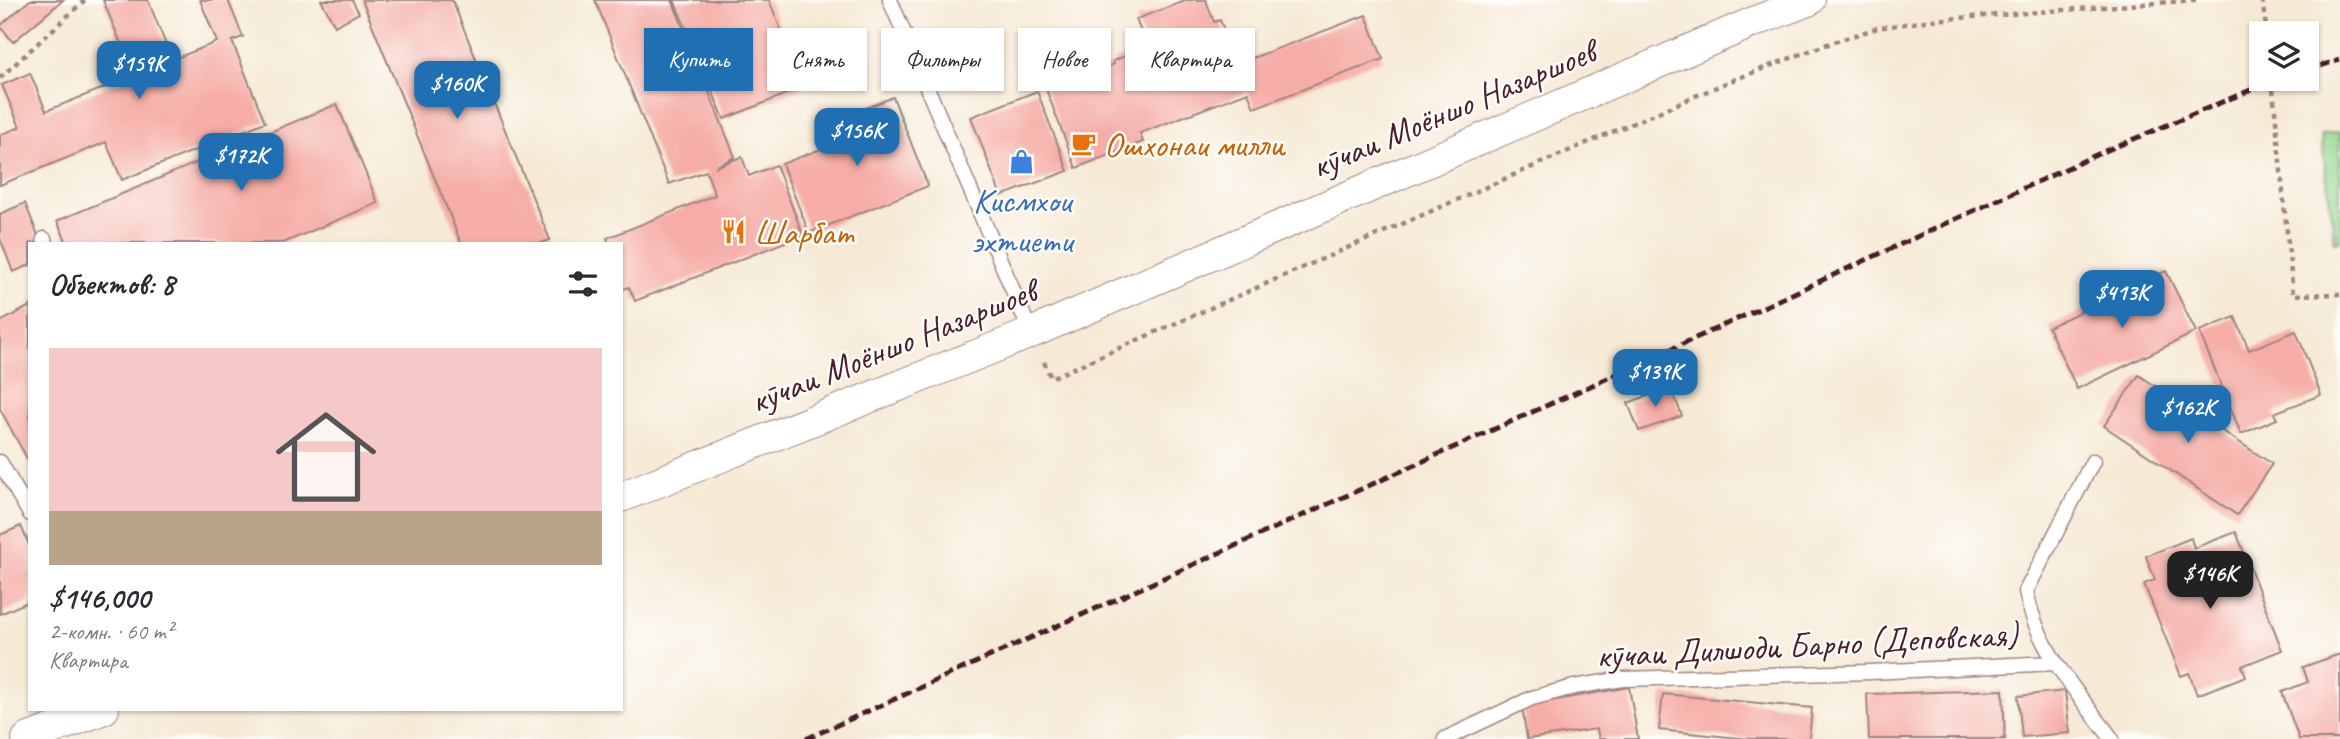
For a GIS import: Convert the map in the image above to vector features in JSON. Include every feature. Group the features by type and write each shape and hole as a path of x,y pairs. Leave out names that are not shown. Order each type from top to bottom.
{"street":[{"name":"кӯчаи Моёншо Назаршоев","path":"623,496 1031,333 1738,28 1810,0"},
{"path":"27,739 99,711"}],"lane":[{"path":"891,0 1031,333"},
{"name":"кӯчаи Дилшоди Барно (Деповская)","path":"2092,461 2026,591 2036,629 2055,663 2112,739"},
{"path":"0,462 28,511"},
{"name":"кӯчаи Дилшоди Барно (Деповская)","path":"1445,739 1532,698 1574,687 1623,679 1870,672 2055,663"}],"path":[{"path":"0,78 85,0"},
{"path":"1031,333 1051,378 1704,93 1825,45 1877,28 1932,20 2197,0"},
{"path":"2262,0 2265,21"},
{"path":"2273,91 2293,295 2340,294"}],"green space":[{"path":"2340,132 2340,241 2335,242 2321,135"}],"building":[{"path":"30,0 63,0 13,42 0,26"},
{"path":"103,0 148,0 172,60 217,42 200,0 228,0 243,37 232,41 265,122 122,180 106,142 0,185 0,135 20,127 2,85 30,73 46,111 134,76"},
{"path":"321,0 352,0 359,13 335,26"},
{"path":"362,0 452,0 550,240 461,242"},
{"path":"595,0 672,0 683,28 644,28 644,91 709,91 735,157 715,167 742,157 749,176 776,165 803,235 635,301 629,287 623,289 623,242 609,242 607,238 715,195 706,171 669,184"},
{"path":"674,0 769,0 780,28 767,28 767,91 794,91 724,119 712,91 753,91 753,28 686,28"},
{"path":"1188,0 1206,0 1214,22 1220,20 1223,28 1140,28 1136,19"},
{"path":"1366,15 1383,59 1254,108 1248,92 1140,133 1143,142 1076,168 1047,91 1111,91 1113,61 1125,56 1125,91 1255,91 1255,57"},
{"path":"1037,91 1068,171 1001,196 971,117"},
{"path":"893,97 928,186 809,233 782,164 844,140 836,120"},
{"path":"337,104 378,203 285,242 67,242 57,221"},
{"path":"25,203 41,242 28,242 28,266 13,272 0,238 0,214"},
{"path":"2166,271 2196,332 2077,389 2048,327"},
{"path":"28,307 28,460 0,409 0,322"},
{"path":"2235,317 2249,350 2296,331 2321,395 2274,413 2277,419 2241,434 2199,331"},
{"path":"2139,375 2272,464 2237,515 2104,426"},
{"path":"1671,387 1682,416 1639,431 1628,403"},
{"path":"21,526 28,542 28,602 0,614 0,535"},
{"path":"2236,532 2282,650 2242,666 2246,676 2197,695 2189,673 2181,676 2144,584 2155,580 2146,556 2191,538 2194,548"},
{"path":"2340,654 2340,739 2299,739 2282,692 2308,682 2303,667"},
{"path":"1629,687 1638,739 1599,739 1597,729 1527,739 1522,706"},
{"path":"2003,690 2005,739 1869,739 1867,694"},
{"path":"2065,691 2070,733 2022,737 2018,696"},
{"path":"1663,694 1812,708 1809,739 1750,739 1659,730"}],"railway":[{"path":"2319,66 2340,60"},
{"path":"806,739 2098,154 2249,91"}],"place":[{"name":"Ошхонаи милли","path":"1084,144"},
{"name":"Кисмхои эхтиети","path":"1022,162"},
{"name":"Шарбат","path":"734,232"}]}
